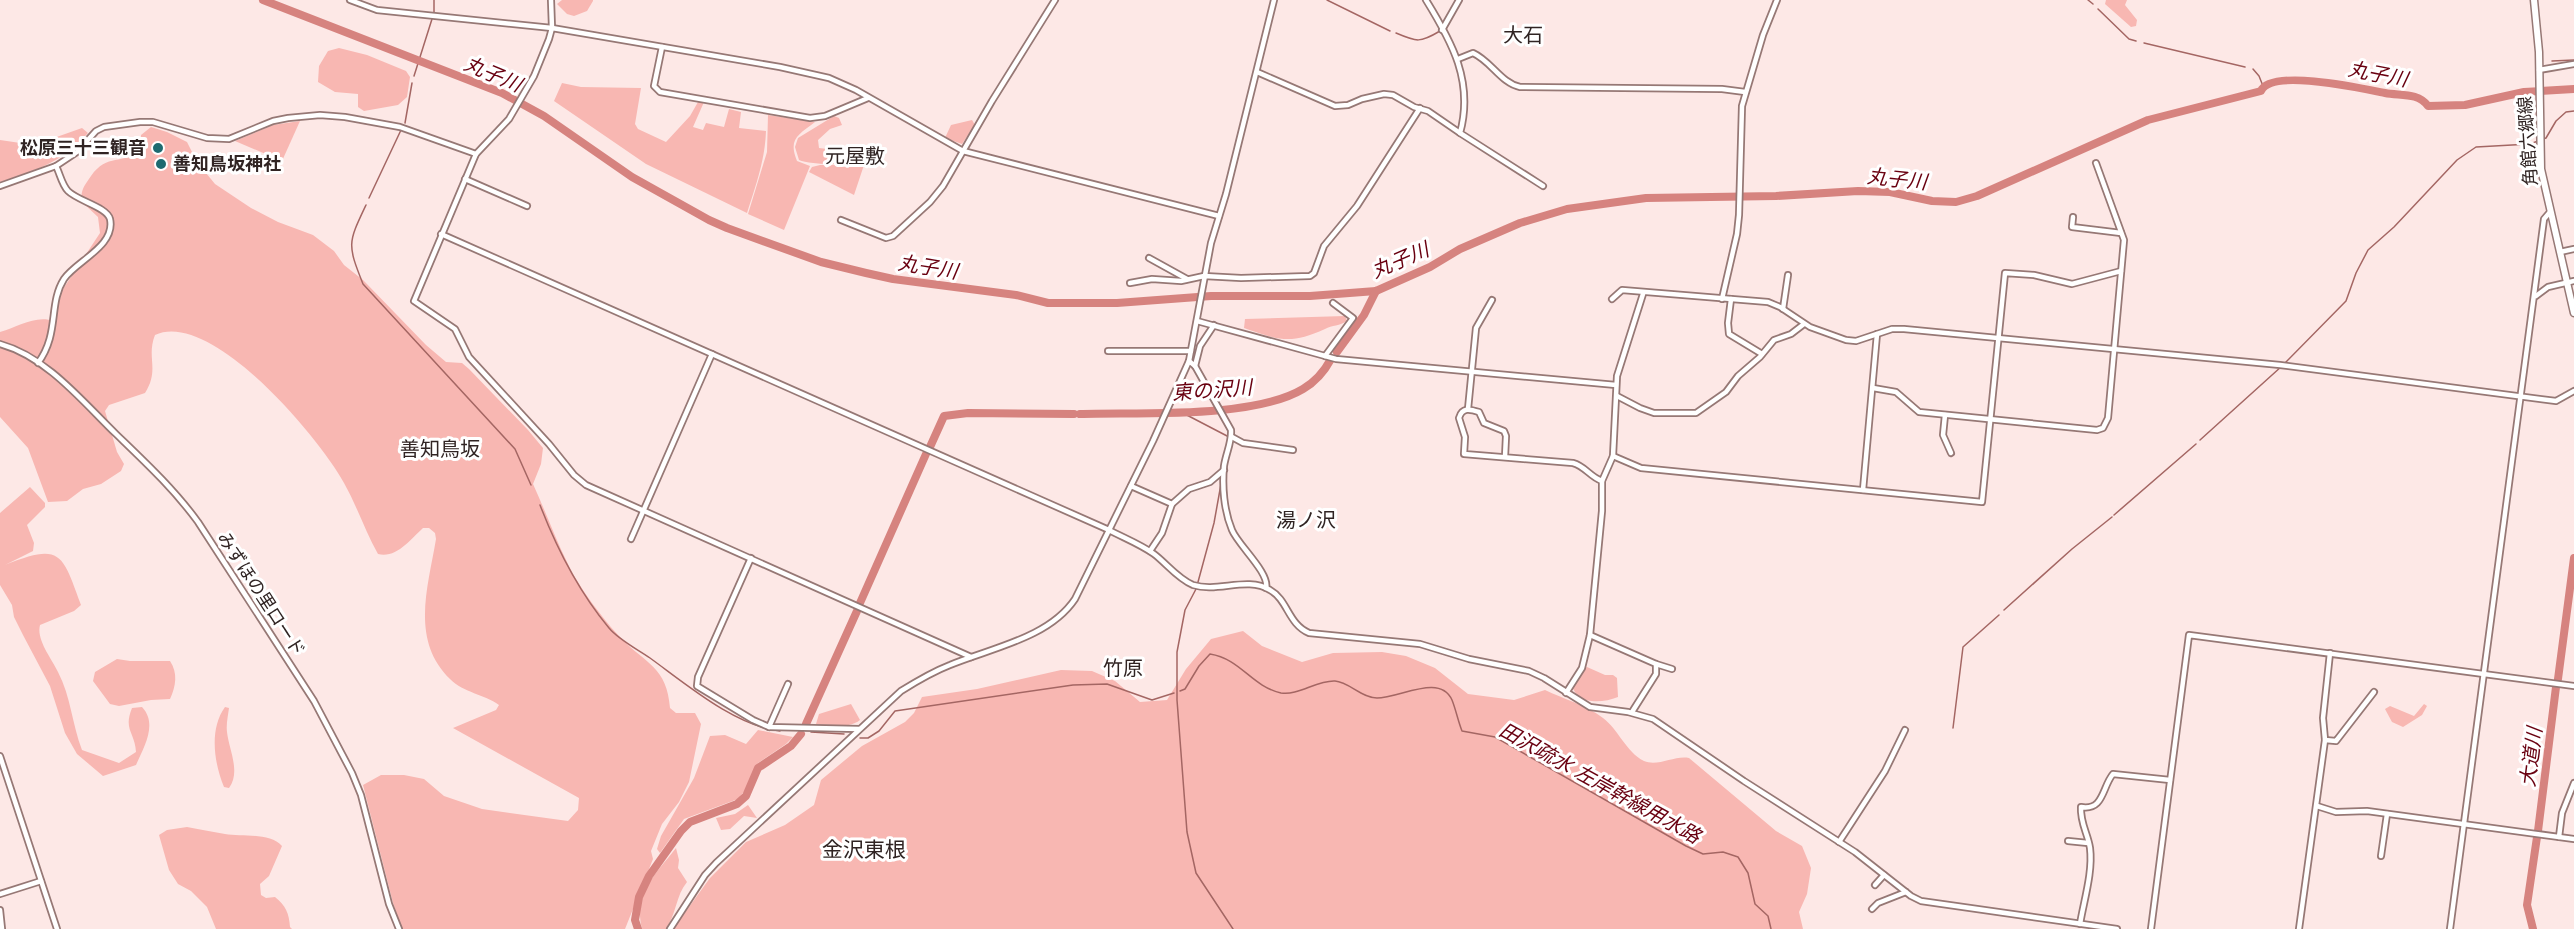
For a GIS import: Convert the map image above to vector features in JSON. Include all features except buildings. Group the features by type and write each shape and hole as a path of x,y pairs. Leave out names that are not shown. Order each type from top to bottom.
{"main road":[{"name":"角館六郷線","path":"2534,0 2539,70 2541,169 2574,313"}],"street":[{"path":"350,0 388,12 552,28 821,76 844,84 963,151 1219,216"},
{"path":"551,0 552,28 529,85 509,119 476,154 413,297 416,304 455,328 469,357 549,444 574,475 592,488 971,657"},
{"path":"841,220 880,237 893,236 930,202 944,186 1055,0"},
{"path":"670,929 716,862 901,691 921,678 1033,633 1059,619 1075,599 1165,416 1189,361 1204,276 1274,0"},
{"path":"1426,0 1451,42 1463,76 1466,98 1460,133"},
{"path":"1442,30 1459,0"},
{"path":"1722,299 1737,234 1741,119 1745,92 1777,0"},
{"path":"662,47 654,86 660,92 810,118 825,116 868,98"},
{"path":"1458,59 1473,53 1480,56 1508,83 1520,87 1722,89 1745,92"},
{"path":"2539,70 2574,64"},
{"path":"1257,72 1335,105 1348,105 1384,94 1399,97 1436,115 1460,133 1544,186"},
{"path":"1130,283 1152,279 1174,281 1204,276 1241,278 1310,276 1314,273 1324,246 1358,206 1420,108"},
{"path":"0,186 56,166 77,152 96,131 104,127 140,122 153,122 207,138 229,139 273,121 320,115 345,117 400,127 476,154"},
{"path":"1872,388 1896,392 1915,411 2097,430 2103,428 2108,418 2124,240 2096,163"},
{"path":"38,363 48,350 52,338 58,292 64,279 99,248 105,240 110,222 109,215 101,209 76,199 66,189 56,166"},
{"path":"465,179 527,206"},
{"path":"2450,929 2544,219 2550,212"},
{"path":"2073,217 2072,227 2121,233"},
{"path":"441,234 1109,530 1150,551 1183,579 1200,587 1251,584 1266,588 1278,597 1296,626 1309,633 1420,644 1469,658 1529,671 1590,707 1632,712 1653,719 1744,782 1839,842 1906,892 1928,903 2117,929"},
{"path":"2560,252 2574,249"},
{"path":"1149,258 1186,279"},
{"path":"1612,456 1641,468 1982,502 2005,273 2034,275 2065,284 2121,271"},
{"path":"1783,309 1788,275"},
{"path":"2534,299 2542,290 2574,281"},
{"path":"1612,299 1622,290 1643,294 1758,300 1783,309 1804,324 1846,340 1856,341 1892,329 1904,329 2280,365 2556,401 2574,391"},
{"path":"1566,693 1582,668 1590,635 1602,511 1602,481 1612,456 1619,365 1643,294"},
{"path":"1731,299 1729,333 1762,354"},
{"path":"1468,409 1476,328 1492,300"},
{"path":"1325,357 1353,318 1333,303"},
{"path":"1197,319 1325,357 1616,385"},
{"path":"1617,396 1654,413 1696,413 1720,397 1774,340 1791,334 1804,324"},
{"path":"1195,366 1200,346 1214,325"},
{"path":"1863,490 1877,334"},
{"name":"みずほの里ロード","path":"0,344 12,347 38,363 90,408 178,495 314,701 361,795 390,904 399,929"},
{"path":"1108,351 1191,351"},
{"path":"631,539 712,354"},
{"path":"1189,361 1195,366 1231,430 1232,437 1224,470 1226,509 1239,543 1266,578 1266,588"},
{"path":"1505,457 1506,436 1504,431 1486,424 1479,412 1468,409 1461,412 1459,418 1465,437 1464,454 1580,465 1594,478 1602,481"},
{"path":"1945,415 1943,435 1951,453"},
{"path":"1232,437 1242,443 1293,450"},
{"path":"1150,551 1162,533 1172,504 1189,489 1210,482 1224,470"},
{"path":"1131,486 1172,504"},
{"path":"751,558 699,676 697,686 753,720 769,727 859,729"},
{"path":"1590,635 1672,669"},
{"path":"2151,929 2189,636 2574,686"},
{"path":"2300,929 2325,740 2323,718 2330,653"},
{"path":"1632,712 1656,674 1656,664"},
{"path":"769,727 788,684"},
{"path":"2325,740 2336,741 2374,692"},
{"path":"1839,842 1885,771 1905,730"},
{"path":"0,756 57,929"},
{"path":"2080,924 2090,860 2088,843 2080,819 2081,807 2088,808 2098,804 2113,774 2170,780"},
{"path":"2559,837 2562,813 2574,783"},
{"path":"2317,806 2336,812 2367,811 2574,839"},
{"path":"2381,856 2387,814"},
{"path":"2068,841 2088,843"},
{"path":"1875,885 1884,875"},
{"path":"0,894 41,881"},
{"path":"1872,909 1878,903 1906,892"},
{"path":"0,910 2,929"}],"shaded area":[{"path":"562,0 593,1 587,11 574,16 567,14 557,4"},
{"path":"2106,0 2127,0 2125,5 2137,20 2136,26 2131,27 2105,4"},
{"path":"339,48 367,55 406,71 410,77 407,97 398,105 364,111 358,107 358,94 335,92 318,82 319,66 328,51"},
{"path":"562,83 581,87 641,88 635,124 638,129 666,142 690,116 698,102 704,102 693,127 703,130 706,123 724,127 729,109 741,112 739,128 766,131 762,162 747,213 646,164 554,101"},
{"path":"768,115 815,122 799,134 794,142 794,154 797,161 810,166 784,230 748,214 767,152"},
{"path":"834,116 839,118 842,125 830,129 818,140 819,148 861,153 865,154 865,158 853,163 834,164 799,160 795,147 798,138"},
{"path":"972,120 975,125 962,144 945,138 951,125"},
{"path":"300,121 282,161 235,141 273,125"},
{"path":"151,127 187,142 197,162 215,184 251,208 278,222 313,235 334,251 344,265 363,280 426,345 446,362 462,363 469,369 543,448 541,464 533,484 572,573 608,623 660,675 665,683 670,708 676,713 695,713 701,724 689,782 679,802 662,824 651,851 653,859 625,929 402,929 393,903 363,785 381,775 404,775 424,779 444,796 482,809 568,821 578,810 579,798 453,728 496,710 499,705 450,679 438,664 430,647 425,612 435,533 429,528 423,528 397,551 385,555 378,554 349,492 331,463 289,410 234,359 205,341 179,332 155,335 152,350 152,377 145,393 109,405 105,411 117,452 124,464 121,471 101,484 83,489 67,501 48,502 28,448 0,417 0,332 40,319 54,321 61,292 100,233 98,217 82,202 82,192 85,186 103,164 128,157 141,150 141,135"},
{"path":"82,128 88,133 58,159 0,182 0,140 34,145"},
{"path":"864,165 854,195 809,172 812,167"},
{"path":"1345,316 1347,321 1344,323 1293,339 1276,338 1244,328 1245,319"},
{"path":"30,487 45,503 45,507 27,525 34,543 33,551 5,565 38,554 49,554 57,557 64,564 69,574 81,605 74,611 40,625 39,631 42,643 66,691 82,750 119,763 136,752 129,726 132,708 142,707 149,721 146,743 136,765 103,776 77,754 65,733 50,686 14,617 12,605 0,585 0,513"},
{"path":"1243,631 1262,646 1302,662 1333,653 1382,652 1406,656 1435,668 1468,694 1514,700 1545,690 1597,713 1632,752 1644,761 1655,763 1689,758 1776,831 1802,846 1811,868 1807,894 1799,912 1803,929 673,929 710,878 746,842 785,825 814,805 821,780 862,746 905,722 914,713 922,697 977,689 1061,670 1092,671 1115,681 1140,702 1167,700 1186,669 1211,639"},
{"path":"117,659 170,661 175,680 170,699 119,706 110,704 93,681 95,672"},
{"path":"1587,667 1617,678 1618,697 1603,701 1589,701 1577,695 1571,681 1576,673"},
{"path":"851,704 860,720 856,723 838,726 816,724 819,714"},
{"path":"2424,704 2427,706 2422,715 2403,727 2392,722 2385,709 2390,706 2414,716"},
{"path":"225,707 229,708 227,732 234,768 229,788 224,787 221,778 215,746 217,725"},
{"path":"758,730 793,737 758,763 746,789 738,799 684,819 660,853 657,849 661,836 694,778 710,736 725,735 746,744"},
{"path":"748,805 757,818 744,816 730,829 721,830 716,818 735,814"},
{"path":"187,827 225,834 263,837 282,846 269,876 260,884 261,895 266,898 275,897 282,904 288,914 292,929 216,929 207,907 191,891 178,884 169,870 159,835 167,830"},
{"path":"676,848 678,868 687,882 680,893 672,918 666,929 642,929 640,916 644,894 654,876"}],"waterway":[{"name":"丸子川","path":"263,0 502,93 544,116 632,177 727,228 821,262 866,273 893,279 1016,295 1048,303 1117,303 1211,296 1310,296 1376,291 1430,267 1460,249 1520,223 1567,209 1646,198 1776,196 1858,191 1890,192 1932,201 1956,202 1977,196 2148,120 2261,91 2268,84 2282,81 2319,82 2408,95 2419,98 2428,106 2465,105 2524,92 2574,89"},
{"name":"田沢疏水 左岸幹線用水路","path":"434,0 434,12"},
{"path":"1327,0 1390,31"},
{"path":"2088,0 2093,4"},
{"path":"2098,9 2129,39 2136,41"},
{"name":"田沢疏水 左岸幹線用水路","path":"414,76 432,19"},
{"path":"1396,33 1418,40 1428,38 1440,31"},
{"path":"2144,43 2245,67"},
{"path":"2552,61 2574,60"},
{"path":"2253,69 2263,86"},
{"name":"田沢疏水 左岸幹線用水路","path":"405,123 412,83"},
{"path":"2543,139 2546,138 2556,121 2566,112 2574,111"},
{"name":"田沢疏水 左岸幹線用水路","path":"369,198 401,130"},
{"path":"2285,363 2346,301 2356,273 2368,250 2394,227 2457,160 2476,147 2530,144 2538,141"},
{"name":"田沢疏水 左岸幹線用水路","path":"366,205 352,244 354,260 363,284 515,449 531,485"},
{"name":"東の沢川","path":"1337,352 1364,315 1376,291"},
{"name":"東の沢川","path":"1080,414 1195,412 1255,405 1281,399 1303,389 1319,376 1331,359"},
{"path":"2200,440 2282,366"},
{"path":"1181,412 1229,437"},
{"name":"東の沢川","path":"930,447 944,416 968,413 1074,414"},
{"path":"2114,515 2196,444"},
{"name":"東の沢川","path":"860,603 926,454"},
{"path":"1198,582 1214,523 1221,484"},
{"name":"田沢疏水 左岸幹線用水路","path":"540,505 570,570 588,600 613,632 729,713 746,721 780,731"},
{"path":"2004,610 2072,549 2112,517"},
{"name":"大道川","path":"2558,679 2574,558"},
{"path":"1196,589 1185,610 1177,652 1177,700 1187,832 1196,873 1233,929"},
{"name":"東の沢川","path":"806,724 857,611"},
{"path":"1953,728 1963,647 1999,615"},
{"name":"田沢疏水 左岸幹線用水路","path":"1180,691 1185,689 1199,666 1210,654 1230,661 1262,685 1281,693 1294,692 1328,681 1340,682 1377,698 1419,689 1438,688 1446,692 1452,700 1462,731 1495,737 1703,854 1723,852 1738,857 1748,873 1755,904 1768,916 1771,929"},
{"name":"田沢疏水 左岸幹線用水路","path":"860,738 868,738 879,731 895,711 1073,685 1107,684 1152,700 1174,693"},
{"name":"大道川","path":"2538,831 2556,687"},
{"name":"田沢疏水 左岸幹線用水路","path":"811,732 844,734"},
{"name":"東の沢川","path":"638,929 635,920 639,897 649,876 681,831 690,822 737,804 746,796 758,768 791,746 801,734"},
{"name":"大道川","path":"2533,929 2527,905 2537,837"}],"place":[{"name":"松原三十三観音","path":"158,148"},
{"name":"善知鳥坂神社","path":"161,164"}],"district":[{"name":"大石","path":"1523,35"},
{"name":"元屋敷","path":"855,156"},
{"name":"善知鳥坂","path":"440,449"},
{"name":"湯ノ沢","path":"1306,520"},
{"name":"竹原","path":"1123,668"},
{"name":"金沢東根","path":"864,850"}]}
